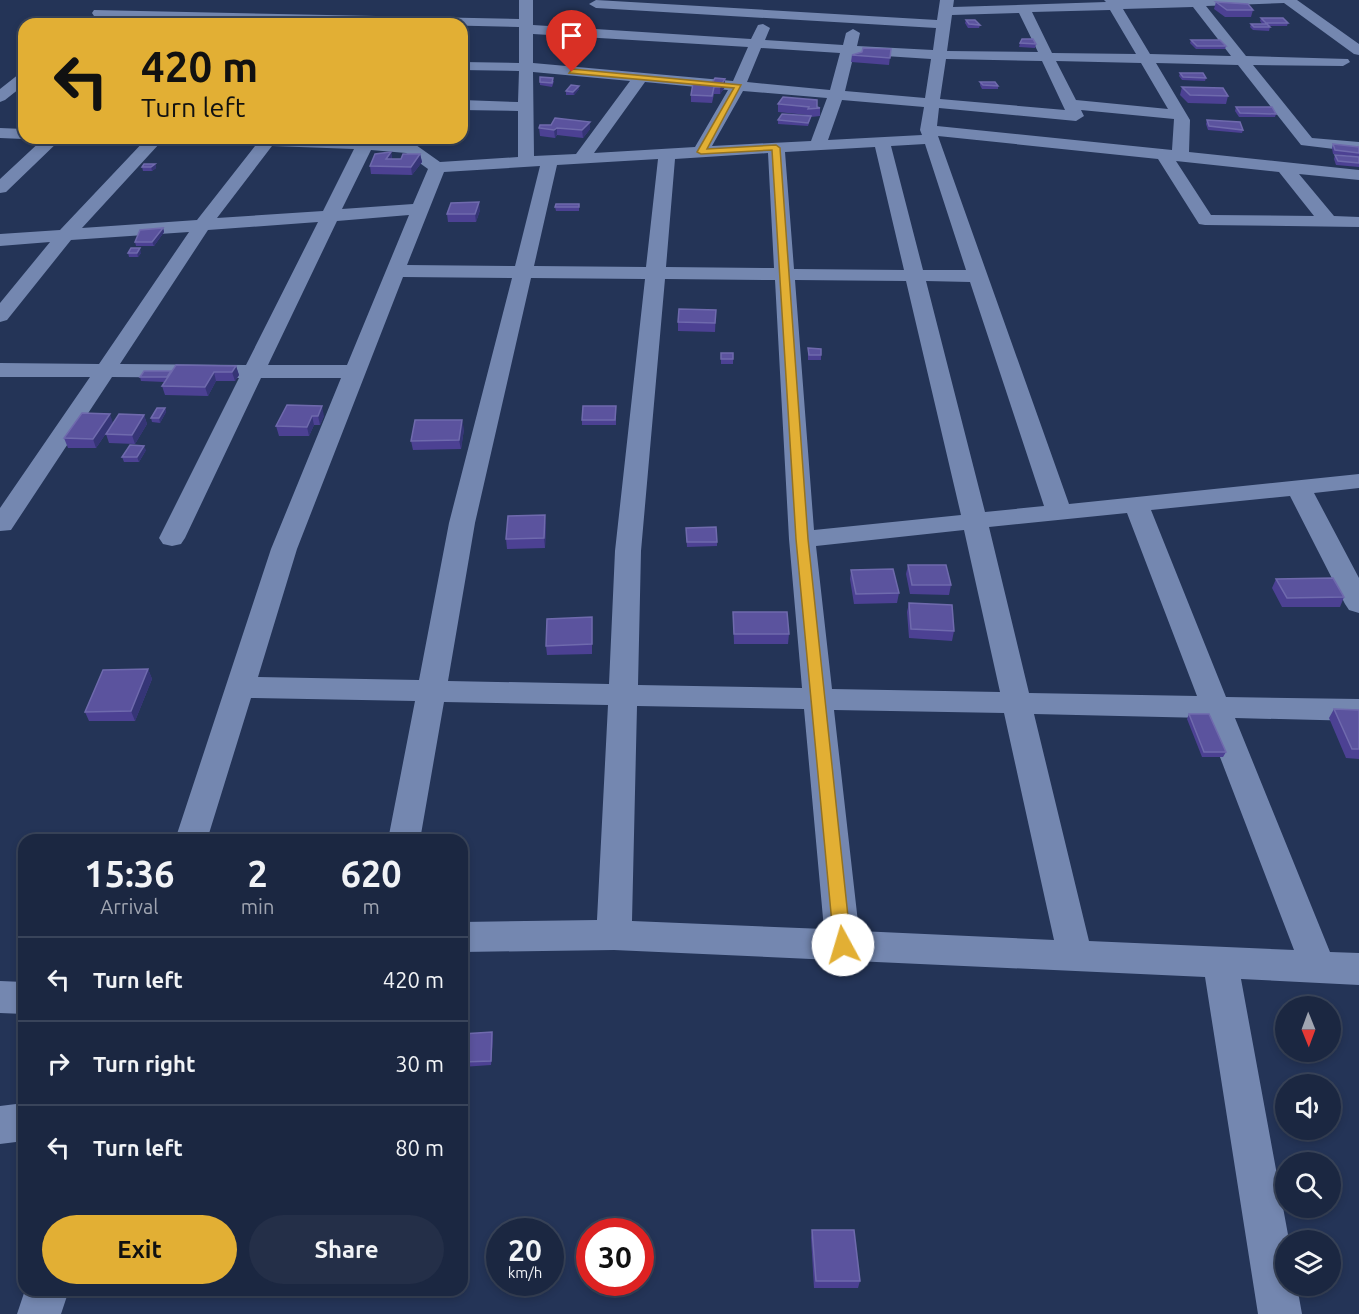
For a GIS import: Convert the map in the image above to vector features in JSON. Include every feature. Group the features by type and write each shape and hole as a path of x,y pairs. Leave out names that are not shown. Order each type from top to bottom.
{"street":[{"path":"93,18 115,0"},
{"path":"184,18 203,0"},
{"path":"526,0 526,162"},
{"path":"701,152 738,86 774,0"},
{"path":"818,145 836,95 862,0"},
{"path":"468,24 526,26 587,14 768,14 856,19 1113,3 1280,0"},
{"path":"1288,0 1359,51"},
{"path":"1195,1 1306,142 1359,147"},
{"path":"1113,3 1182,120 1172,155 1205,220 1359,222"},
{"path":"361,18 370,6"},
{"path":"468,66 526,68 1076,116 1023,8"},
{"path":"946,12 932,104 930,134 1059,512"},
{"path":"99,13 158,18"},
{"path":"587,14 756,43 939,55 1242,61 1347,66 1333,52 1359,51"},
{"path":"581,159 640,78"},
{"path":"2,95 18,82"},
{"path":"2,95 18,94"},
{"path":"1070,104 1179,115"},
{"path":"468,105 525,107"},
{"path":"0,133 18,134"},
{"path":"171,538 364,144 410,149 437,167 882,141 930,134 1172,155 1359,175"},
{"path":"882,141 975,521 1075,956"},
{"path":"0,188 48,144"},
{"path":"0,316 64,237 150,144"},
{"path":"2,524 202,226 265,144"},
{"path":"776,148 802,539 843,945"},
{"path":"614,935 628,551 667,154"},
{"path":"405,834 462,523 550,161"},
{"path":"193,834 284,549 437,167"},
{"path":"1284,167 1328,221"},
{"path":"0,240 420,209"},
{"path":"396,271 978,276"},
{"path":"0,370 355,372"},
{"path":"802,539 1359,481"},
{"path":"1298,487 1359,604"},
{"path":"1136,504 1318,967"},
{"path":"240,687 1359,710"},
{"path":"468,937 614,935 1359,969"},
{"path":"1220,962 1280,1314"},
{"path":"0,997 18,998"},
{"path":"0,1125 18,1123"},
{"path":"39,1314 45,1296"}],"building":[{"path":"1216,2 1248,4 1253,10 1227,10"},
{"path":"1261,18 1283,18 1288,23 1266,23"},
{"path":"966,20 975,20 980,25 969,24"},
{"path":"1251,24 1267,24 1270,27 1254,27"},
{"path":"1022,39 1033,39 1036,44 1020,43"},
{"path":"1191,40 1220,40 1226,46 1197,46"},
{"path":"863,48 891,49 890,58 852,55 862,52"},
{"path":"1180,73 1203,73 1206,78 1183,77"},
{"path":"540,77 553,78 552,83 540,82"},
{"path":"715,78 725,79 720,87 714,87 712,96 691,95 693,83 712,83"},
{"path":"980,82 995,82 998,86 983,85"},
{"path":"571,85 579,86 573,92 566,91"},
{"path":"1182,87 1223,88 1228,96 1190,95"},
{"path":"783,97 817,100 817,107 820,108 808,109 809,107 778,104"},
{"path":"1236,107 1272,107 1276,114 1240,113"},
{"path":"782,114 811,116 808,123 778,120"},
{"path":"555,118 590,122 582,130 539,128 540,125 551,125"},
{"path":"1207,120 1240,122 1243,130 1209,126"},
{"path":"1333,144 1359,147 1359,153 1335,150"},
{"path":"391,152 386,159 401,159 403,154 420,154 411,167 370,166 375,154"},
{"path":"1335,155 1359,157 1359,163 1338,161"},
{"path":"144,164 155,164 151,167 142,167"},
{"path":"479,202 475,214 447,214 451,203"},
{"path":"556,204 579,204 579,207 555,207"},
{"path":"163,228 152,242 135,242 140,230"},
{"path":"131,248 140,248 137,253 128,253"},
{"path":"679,309 716,310 715,323 678,322"},
{"path":"808,348 821,349 821,355 809,355"},
{"path":"721,353 733,353 733,359 721,359"},
{"path":"176,365 236,366 232,372 214,372 205,387 162,386"},
{"path":"144,371 171,371 167,377 140,377"},
{"path":"287,405 322,406 318,416 312,416 307,427 276,426"},
{"path":"583,406 616,406 615,420 582,420"},
{"path":"157,408 165,408 159,418 151,418"},
{"path":"82,413 110,414 93,439 64,438"},
{"path":"119,414 144,415 132,435 106,434"},
{"path":"415,420 462,420 459,440 411,441"},
{"path":"130,445 144,446 137,457 122,457"},
{"path":"545,515 544,538 506,539 508,516"},
{"path":"716,527 717,542 687,542 686,528"},
{"path":"908,565 946,565 951,585 912,585"},
{"path":"893,569 899,593 856,594 851,570"},
{"path":"1333,578 1344,597 1287,598 1276,579"},
{"path":"909,603 952,605 954,631 911,629"},
{"path":"733,612 787,612 789,634 734,634"},
{"path":"592,617 592,644 546,646 547,619"},
{"path":"148,669 131,711 85,712 103,670"},
{"path":"1334,709 1359,710 1359,749 1352,749"},
{"path":"1189,714 1209,714 1226,752 1204,752"},
{"path":"492,1032 491,1061 468,1062 468,1034"},
{"path":"812,1230 854,1230 860,1281 816,1281"}],"route":[{"path":"572,72 738,86 701,152 776,148 802,539 843,945"}]}
